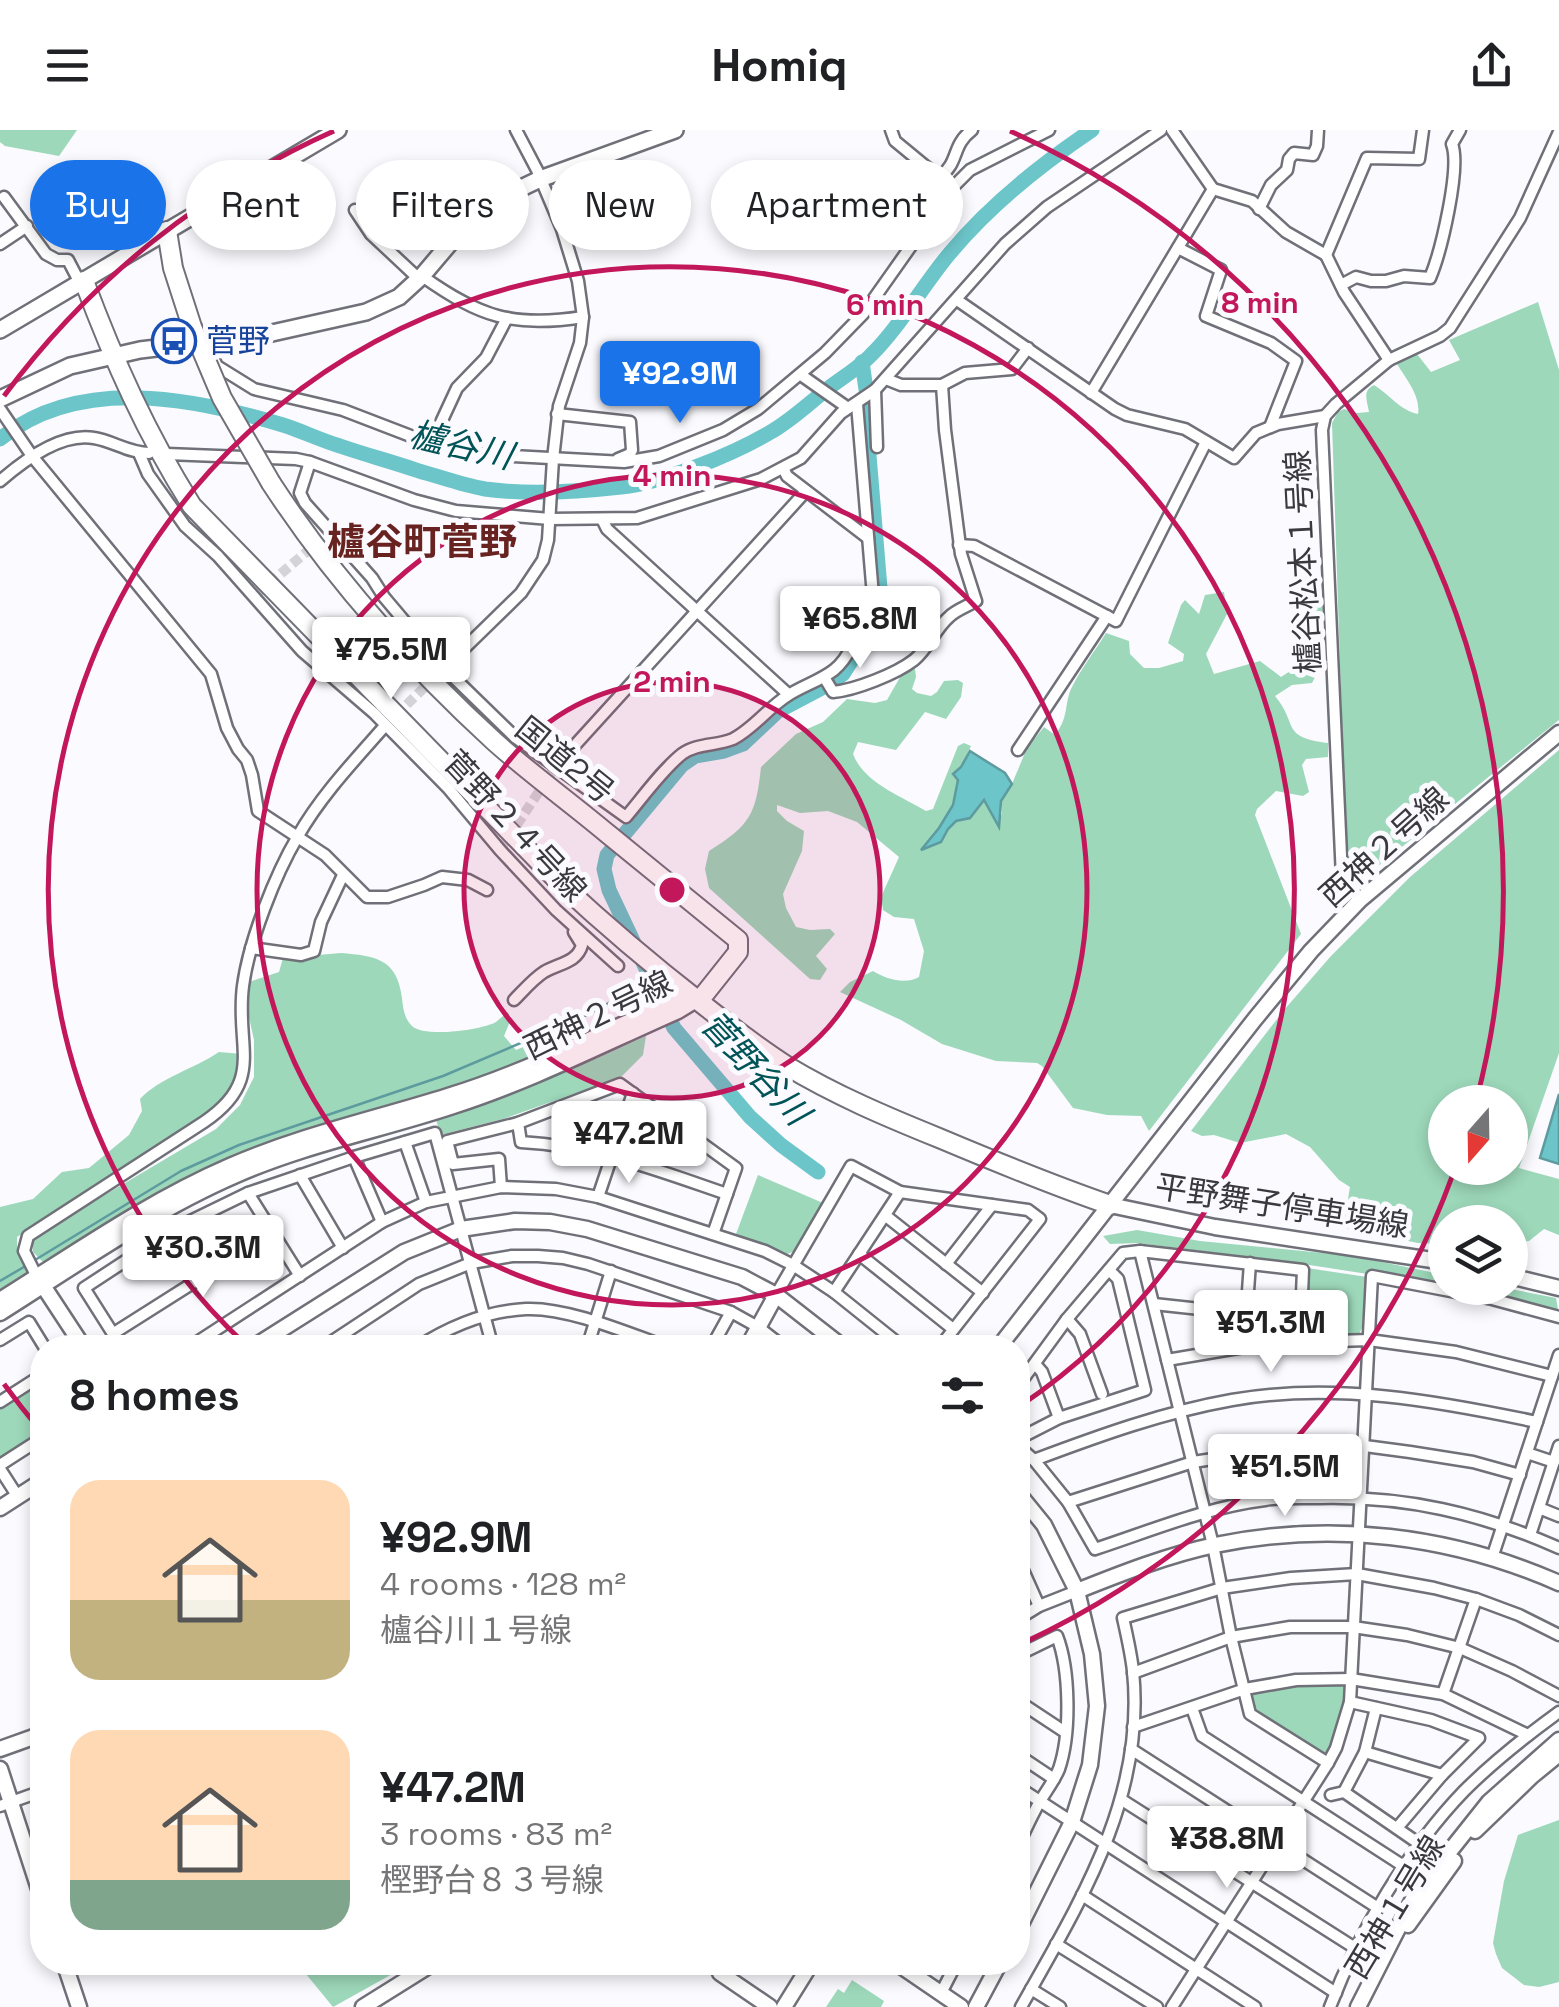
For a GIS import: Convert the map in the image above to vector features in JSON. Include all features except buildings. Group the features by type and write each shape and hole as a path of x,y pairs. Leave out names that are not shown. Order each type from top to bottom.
{"highway":[{"name":"国道2号","path":"166,231 192,327 222,398 302,530 385,631 439,688 511,755 738,940 738,952 696,1000"},
{"path":"82,282 146,447 192,506 674,999 696,1000 787,1066 877,1112 1110,1205"}],"main road":[{"path":"166,231 338,130"},
{"path":"0,399 70,366 140,350 263,335 366,312 398,297 421,278 486,205 540,179 674,130"},
{"path":"0,330 135,250"}],"street":[{"path":"441,671 521,593 542,560 548,540 558,414 580,344 583,317 578,281 562,229 516,130"},
{"path":"891,130 895,140 919,160"},
{"path":"953,160 960,139 972,130"},
{"path":"963,177 1049,130"},
{"path":"167,454 296,459 456,511 550,519 638,518 761,479 801,458 840,413 886,380 1005,244 1046,207 1161,130"},
{"path":"1172,130 1213,189 1252,201 1286,232 1326,255 1344,292 1389,360"},
{"path":"1259,209 1270,184 1287,170 1294,153 1313,155 1318,130"},
{"path":"1326,255 1367,158 1419,159 1423,130"},
{"path":"1341,285 1356,277 1371,281 1404,276 1430,278 1441,252 1449,213 1456,155 1452,144 1460,130"},
{"name":"櫨谷松本１号線","path":"1360,900 1342,878 1322,430 1325,416 1389,360 1440,336 1460,316 1520,218 1559,132"},
{"path":"1091,392 1213,189"},
{"path":"4,197 52,258 68,260 82,282"},
{"path":"0,244 27,226"},
{"path":"1178,248 1221,270 1206,316 1271,343 1296,362 1270,426"},
{"path":"387,250 421,278 483,313 520,322 583,317"},
{"path":"206,342 216,366 254,389 343,410 455,454 624,462 659,456 723,430 758,409 801,375 863,314 908,250"},
{"path":"957,300 1127,415 1185,429 1234,458 1256,433 1270,426 1325,416"},
{"path":"431,444 457,388 486,358 506,318"},
{"path":"886,380 901,386 942,385 964,373 1012,369 1028,348"},
{"path":"801,375 853,406"},
{"path":"824,677 833,692 848,691 912,661 948,617 976,600 960,545 944,430 942,385"},
{"path":"875,390 876,447"},
{"path":"310,462 300,493 305,502 327,535 372,578 441,671 516,738 626,817 682,754 740,736 788,694 824,677 846,656 873,596 853,406"},
{"path":"0,409 32,456 211,674 228,728 247,760 258,811 325,855 367,897 406,891 442,877 468,880 487,890"},
{"path":"558,414 630,422 632,450 611,462"},
{"path":"0,481 22,462 59,442 91,436 146,447"},
{"path":"1018,750 1111,619 1206,442"},
{"name":"菅野２４号線","path":"146,447 148,474 186,526 255,594 302,651 374,713 448,788 500,850 618,966"},
{"path":"783,468 806,491 868,538"},
{"path":"556,766 806,491"},
{"path":"602,519 607,529 788,694"},
{"path":"960,545 974,546 1111,619"},
{"path":"76,1335 24,1251 28,1236 214,1116 234,1096 244,1063 243,986 251,948 274,888 298,836 382,728"},
{"name":"西神２号線","path":"1008,1335 1312,951 1360,900 1559,733"},
{"path":"251,948 301,955 314,951 343,874"},
{"path":"514,1000 542,973 581,952 582,945 566,918"},
{"name":"西神２号線","path":"0,1300 36,1273 179,1190 232,1165 297,1139 450,1096 526,1068 655,1015 674,999 696,1000"},
{"path":"501,1187 499,1159 453,1164 447,1141 518,1123 620,1084 736,1168 714,1234"},
{"path":"598,1197 632,1092"},
{"path":"518,1123 521,1142 560,1144 611,1155 727,1194"},
{"path":"272,1233 114,1333 84,1288 174,1229 248,1193 435,1133 490,1335"},
{"path":"405,1142 426,1202"},
{"path":"354,1157 382,1222"},
{"path":"754,1335 850,1166 900,1192 1028,1210 1040,1219 948,1335"},
{"path":"300,1175 344,1248"},
{"path":"208,1335 382,1222 426,1202 501,1187 556,1189 598,1197 764,1251 834,1292 888,1335"},
{"path":"834,1292 900,1192"},
{"path":"248,1193 300,1276"},
{"path":"946,1264 992,1205"},
{"name":"平野舞子停車場線","path":"1110,1205 1215,1228 1428,1259"},
{"path":"886,1216 983,1293"},
{"path":"273,1335 404,1252 461,1229 515,1221 587,1229 724,1271 776,1295 827,1335"},
{"path":"1140,1251 1206,1513 1250,1714 1328,1763"},
{"path":"1030,1370 1066,1318 1123,1253 1140,1251 1304,1270 1300,1342"},
{"path":"859,1254 953,1329"},
{"path":"342,1335 419,1284 472,1263 512,1256 563,1258 610,1271 731,1312 768,1335"},
{"path":"1244,1348 1250,1263"},
{"path":"1030,1436 1059,1418 1146,1390 1118,1279 1109,1270"},
{"path":"591,1335 610,1271"},
{"name":"西神２号線","path":"0,1313 36,1273"},
{"path":"1172,2007 1328,1763 1350,1702 1372,1276 1492,1298 1559,1317"},
{"path":"1528,1280 1559,1288"},
{"path":"1154,1304 1246,1314"},
{"path":"439,1335 486,1315 529,1309 570,1315 631,1335"},
{"path":"719,1335 731,1312"},
{"path":"1066,1318 1080,1334 1102,1394"},
{"path":"0,1340 28,1322 36,1335"},
{"path":"1168,1360 1300,1342 1369,1340 1456,1352 1552,1376"},
{"path":"1492,1558 1559,1355"},
{"path":"1035,1364 1042,1372 1059,1418"},
{"path":"0,1402 30,1383"},
{"path":"1034,1460 1111,1431 1181,1412 1233,1400 1298,1392 1421,1399 1537,1422"},
{"path":"18,1497 0,1467 30,1446"},
{"path":"1068,1502 1193,1462 1292,1446 1365,1446 1473,1462 1520,1475"},
{"path":"1530,1535 1554,1481 1559,1446"},
{"path":"1527,1452 1554,1462"},
{"path":"1030,1456 1068,1502 1095,1550 1206,1513 1265,1500 1362,1496 1466,1513 1504,1524 1559,1548"},
{"path":"0,1508 30,1490"},
{"path":"1030,1508 1044,1526 1078,1591 1092,1654 1096,1706 1090,1765 1072,1822 1030,1906"},
{"path":"1539,1508 1559,1516"},
{"path":"1030,1611 1142,1566 1213,1545 1286,1533 1360,1532 1426,1540 1492,1558 1559,1583"},
{"path":"1021,2007 1082,1895 1122,1800 1133,1727 1133,1673 1123,1618 1222,1588 1357,1574 1476,1599 1559,1634"},
{"path":"1030,1585 1040,1606"},
{"path":"1443,1694 1476,1599"},
{"path":"1133,1673 1231,1637 1290,1627 1354,1627 1460,1648 1559,1696"},
{"path":"1030,1650 1057,1636 1068,1691 1061,1763 1030,1821"},
{"path":"1133,1727 1245,1690 1296,1680 1351,1679 1443,1694 1528,1735"},
{"path":"1350,1702 1431,1720 1479,1738 1398,1828"},
{"path":"1192,1708 1202,1736 1406,1867"},
{"path":"1344,1792 1365,1752 1376,1708"},
{"path":"1030,1709 1065,1732"},
{"path":"1330,2007 1355,1948 1421,1845 1463,1792 1559,1712"},
{"path":"0,1749 30,1738"},
{"name":"西神１号線","path":"1358,2007 1415,1894 1490,1802 1559,1740"},
{"path":"1132,1748 1378,1908"},
{"path":"1365,1752 1442,1775"},
{"name":"西神１号線","path":"1367,2007 1409,1924 1472,1835 1559,1754"},
{"path":"1030,1763 1054,1779"},
{"path":"0,1769 6,1804 30,1867"},
{"path":"1331,1795 1344,1792 1421,1845"},
{"path":"1030,1794 1336,1993"},
{"path":"6,1804 30,1795"},
{"path":"1122,1800 1355,1948"},
{"path":"1082,1895 1256,2007"},
{"path":"1056,1944 1157,2007"},
{"path":"68,1975 79,2007"},
{"path":"363,2007 414,1975"},
{"path":"723,1975 770,2007"},
{"path":"784,2007 804,1975"},
{"path":"914,1975 962,2007"},
{"path":"940,1993 949,1975"},
{"path":"976,2007 993,1975"},
{"path":"1031,1989 1060,2007"}],"green space":[{"path":"0,130 77,130 59,156 5,146 0,142"},
{"path":"1538,302 1559,370 1559,720 1361,880 1353,881 1347,876 1332,423 1344,409 1369,412 1367,393 1374,385 1418,414 1415,394 1397,364 1417,354 1431,372 1460,360 1449,340"},
{"path":"1303,591 1317,592 1322,597 1320,663 1312,683 1292,685 1275,696 1296,733 1328,743 1328,757 1306,759 1302,765 1309,792 1303,796 1276,791 1255,815 1301,934 1149,1131 1141,1116 1073,1108 1037,1063 996,1061 942,1044 840,992 850,982 873,971 896,980 919,977 924,951 914,919 894,917 883,910 881,897 899,857 857,822 828,811 800,813 777,805 777,811 787,821 804,831 802,851 783,894 786,908 796,927 830,929 835,934 816,956 827,969 820,980 810,979 709,888 705,869 709,851 734,834 748,817 757,797 761,767 796,734 823,722 847,699 875,703 887,700 909,668 915,669 912,689 917,693 931,696 944,681 958,680 963,683 961,697 946,719 925,712 896,750 858,742 853,754 874,781 926,811 933,809 958,746 971,746 961,767 953,773 958,780 953,805 922,848 941,842 956,821 970,818 985,799 998,825 1001,801 1027,748 1044,727 1055,735 1071,689 1106,633 1129,641 1130,654 1144,668 1183,661 1184,654 1168,643 1181,605 1185,600 1199,614 1205,595 1224,592 1227,614 1206,654 1214,674 1260,661 1281,677 1301,661 1297,596"},
{"path":"1559,750 1559,1053 1528,1142 1528,1085 1428,1085 1428,1185 1528,1185 1528,1170 1559,1179 1559,1235 1544,1229 1528,1241 1528,1205 1428,1205 1428,1243 1343,1228 1350,1187 1310,1147 1286,1134 1240,1143 1191,1131 1331,956 1410,877"},
{"path":"341,953 374,958 389,967 399,985 406,1016 418,1030 453,1032 479,1028 508,1012 511,1019 504,1036 516,1050 567,1029 570,1040 481,1077 291,1133 196,1172 45,1264 33,1252 32,1240 39,1234 216,1129 240,1105 254,1077 254,1040 247,1008 249,982 279,972 283,958"},
{"path":"646,1036 643,1055 621,1077 503,1119 440,1135 436,1119 542,1081"},
{"path":"219,1052 242,1054 235,1082 221,1107 17,1237 17,1253 29,1274 0,1294 0,1207 33,1199 62,1172 89,1168 129,1135 142,1111 140,1099 148,1091"},
{"path":"758,1175 823,1203 797,1250 785,1255 736,1234"},
{"path":"1137,1230 1200,1241 1353,1256 1428,1271 1428,1283 1137,1243 1110,1244 1103,1236"},
{"path":"1307,1268 1367,1277 1362,1328 1357,1338 1304,1335"},
{"path":"1528,1293 1556,1298 1559,1315 1520,1305 1528,1305"},
{"path":"30,1387 30,1441 0,1459 0,1407"},
{"path":"1346,1683 1349,1688 1342,1722 1330,1754 1324,1755 1257,1714 1252,1694 1295,1684"},
{"path":"1559,1820 1559,1982 1539,1987 1524,1985 1502,1968 1493,1943 1504,1881 1518,1835"},
{"path":"307,1975 390,1975 333,2007"},
{"path":"852,1980 884,2001 881,2007 826,2007 838,1989 844,1993"}],"water":[{"path":"970,751 1005,773 1012,784 1001,801 999,827 984,800 970,818 956,821 941,842 921,850 953,805 958,780 953,774"},
{"path":"1559,1094 1559,1164 1540,1158"}],"waterway":[{"name":"櫨谷川","path":"0,439 31,419 65,406 101,399 138,398 249,415 485,489 570,491 657,480 769,433 862,364 965,235 1035,172 1092,130"},
{"name":"菅野谷川","path":"818,1172 750,1117 674,1028 609,890 604,869 607,855 682,765 695,756 743,744 778,711 833,682 843,674 872,629 881,600 868,443 869,410 862,362"},
{"path":"35,1260 181,1171 239,1145 443,1076 589,1014 637,987 644,969"},
{"path":"0,1281 29,1264"}],"tunnel":[{"path":"258,593 323,538"},
{"path":"396,715 434,678"},
{"path":"500,850 556,766"}],"place":[{"name":"菅野","path":"174,341"}],"district":[{"name":"櫨谷町菅野","path":"422,542"}]}
